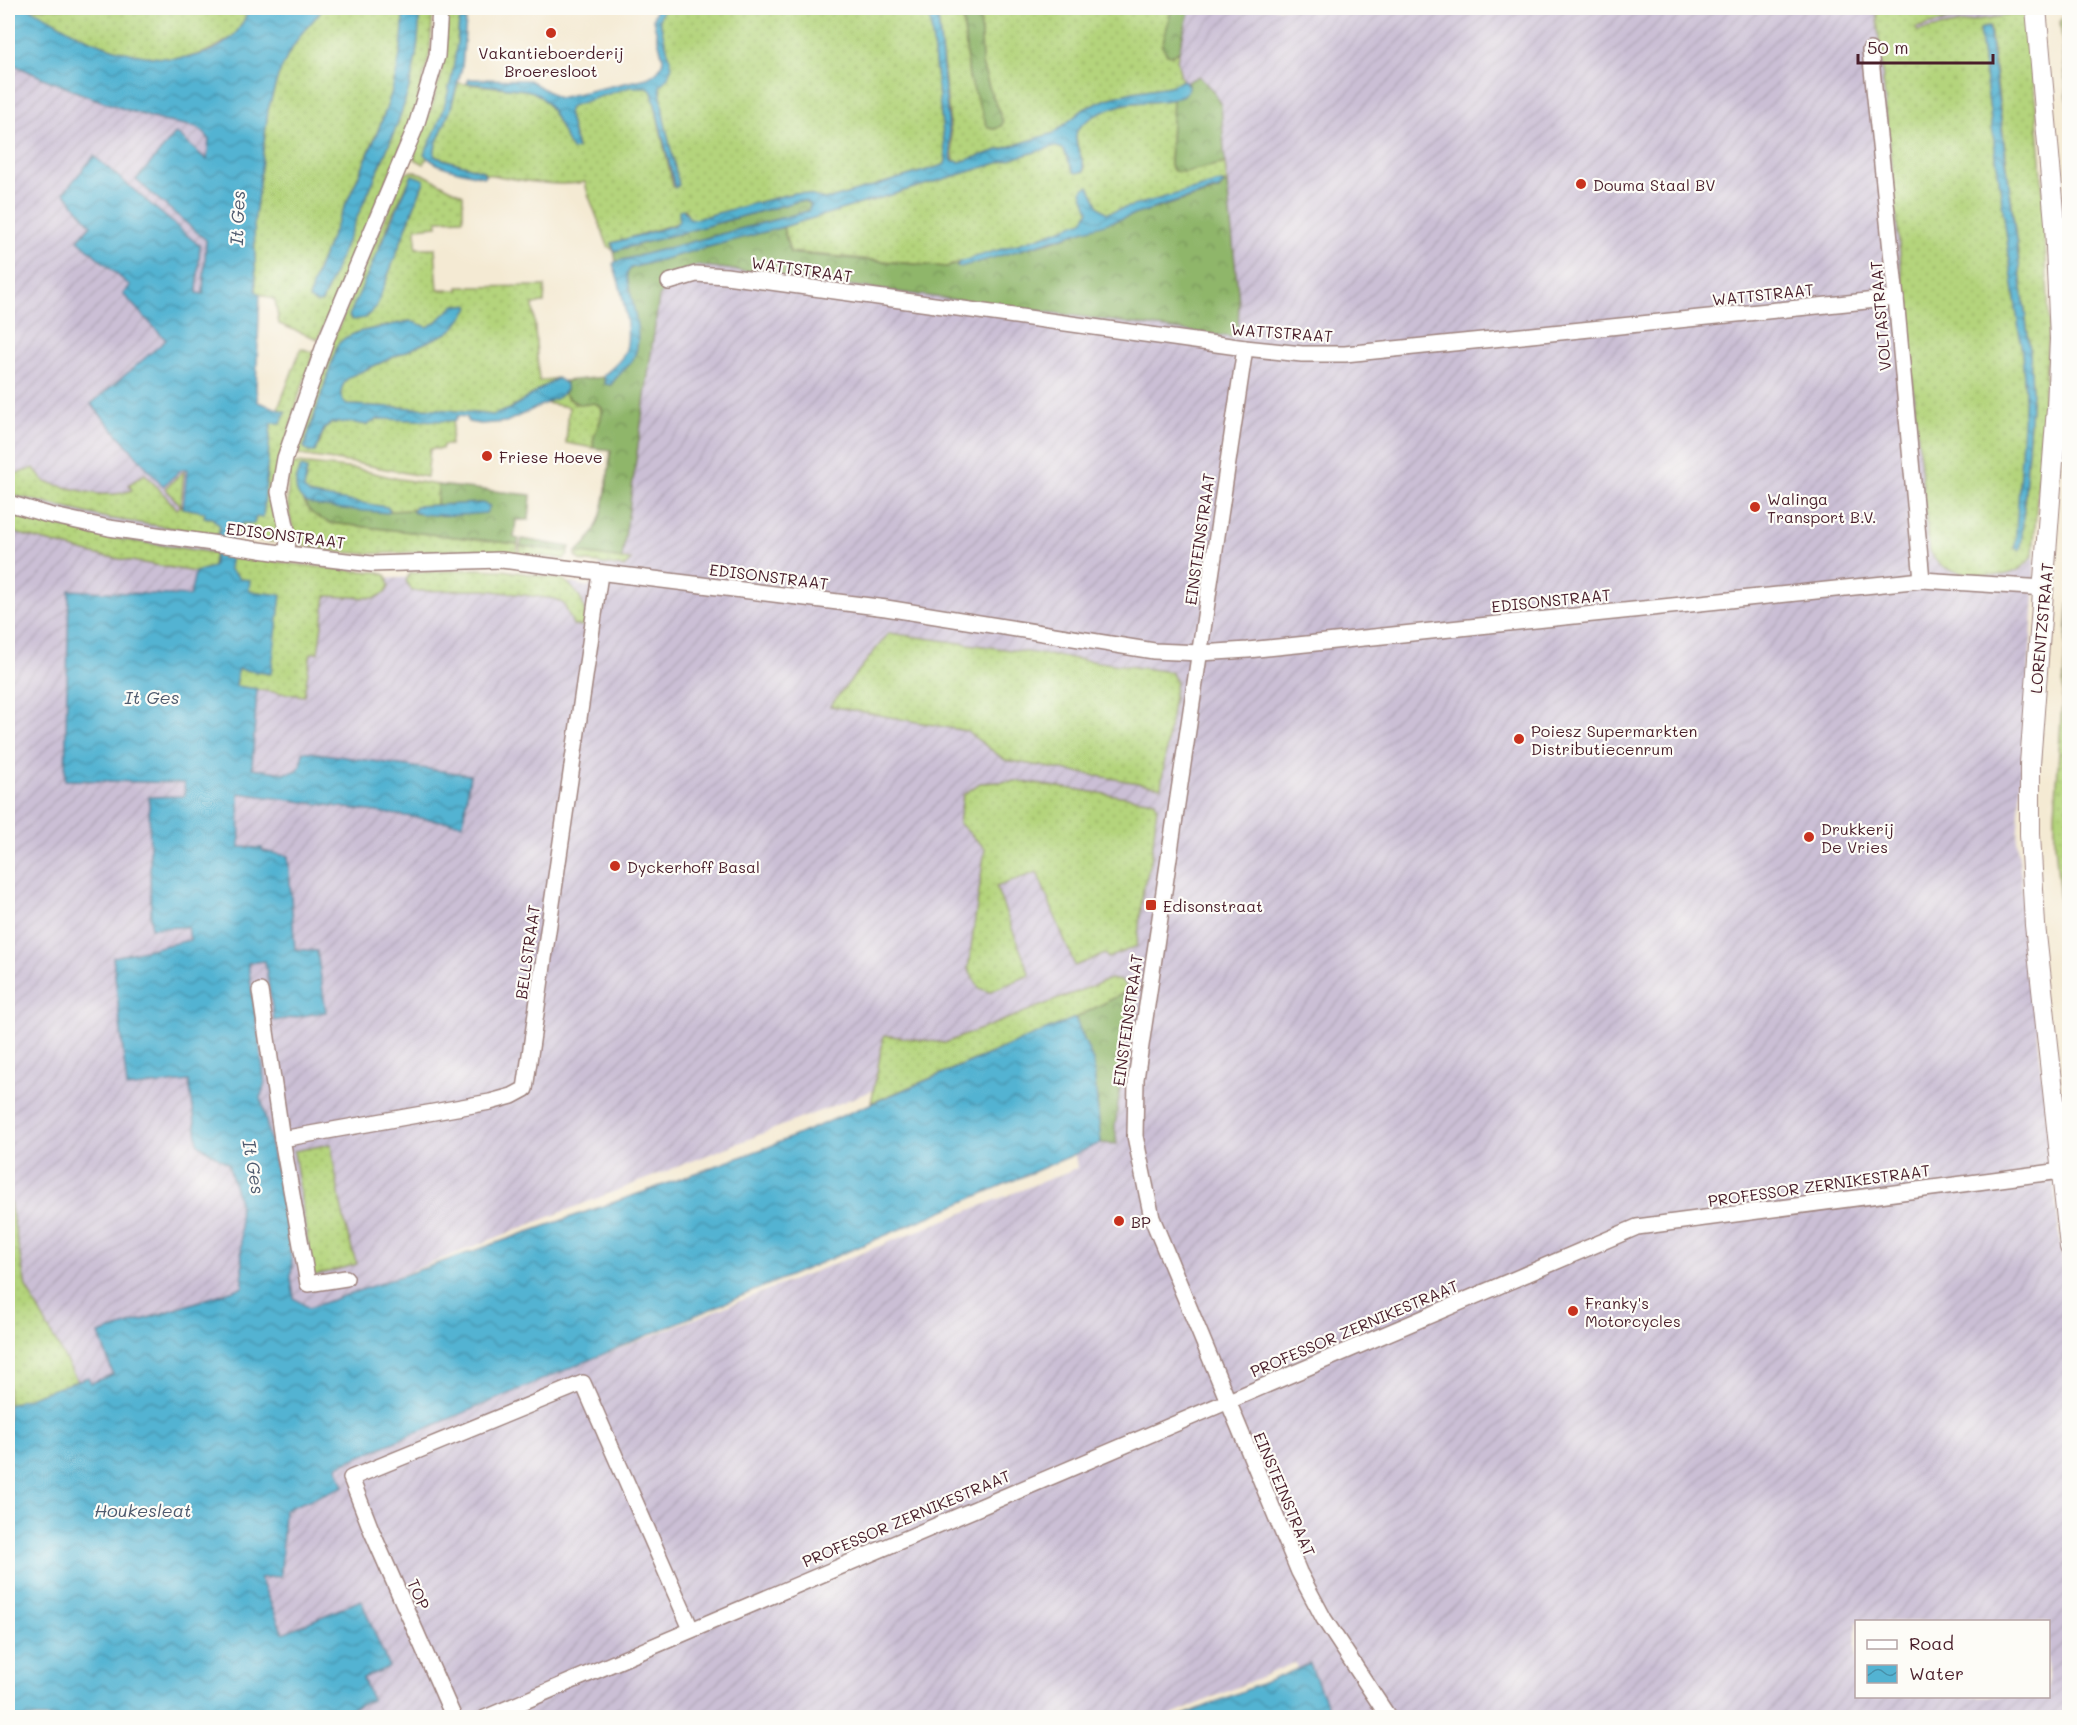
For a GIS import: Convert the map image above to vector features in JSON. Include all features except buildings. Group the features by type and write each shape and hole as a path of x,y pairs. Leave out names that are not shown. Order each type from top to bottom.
{"street":[{"path":"287,554 288,535 279,492 285,458 326,340 416,126 437,56 440,8"},
{"name":"LORENTZSTRAAT","path":"2036,8 2055,223 2060,339 2057,408 2030,764 2030,834 2035,925 2070,1247"},
{"name":"VOLTASTRAAT","path":"1870,50 1922,580"},
{"name":"WATTSTRAAT","path":"669,282 696,274 726,276 1302,354 1345,354 1896,298"},
{"name":"EINSTEINSTRAAT","path":"1245,348 1136,1079 1135,1136 1152,1218 1299,1572 1324,1619 1389,1718"},
{"name":"EDISONSTRAAT","path":"8,503 109,528 287,554 372,564 501,560 886,608 1154,651 1200,653 1248,650 1922,580 2044,588"},
{"name":"BELLSTRAAT","path":"282,1139 490,1102 512,1096 525,1089 600,574"},
{"path":"260,991 282,1139 308,1284 346,1278"},
{"name":"PROFESSOR ZERNIKESTRAAT","path":"485,1718 1637,1227 2061,1171"},
{"name":"TOP","path":"454,1718 372,1532 351,1478 583,1383 691,1629"}],"shaded area":[{"path":"1172,8 2006,8 2039,273 2034,597 2017,840 2069,1323 2069,1717 1313,1717 1296,1662 1167,1717 250,1718 261,1490 1077,1168 1055,1019 296,1316 235,933 227,684 246,608 379,579 417,577 566,582 590,587 607,549 635,398 651,252 873,260 1210,316 1159,73"},
{"path":"8,62 80,94 147,116 201,129 209,139 207,160 137,180 206,241 204,294 197,293 95,156 64,192 91,225 78,240 130,286 123,294 167,341 91,404 163,485 182,469 187,469 220,526 213,567 190,596 69,591 65,779 184,783 185,796 149,797 151,928 188,927 190,940 113,958 127,1088 189,1081 198,1144 228,1164 239,1202 243,1287 100,1334 113,1374 91,1383 88,1377 77,1381 26,1287 8,1192"}],"green space":[{"path":"27,8 250,8 234,35 199,54 174,59 123,52 97,43"},
{"path":"324,8 403,8 403,30 397,72 386,111 316,272 322,302 401,114 415,62 419,8 433,8 430,53 411,124 318,339 279,324 275,300 256,292 254,225 268,110 278,76 301,34"},
{"path":"465,8 466,21 464,19 459,23 450,90 440,124 425,153 427,158 424,164 415,159 413,152 432,106 441,74 448,16 451,11"},
{"path":"674,8 929,8 946,161 944,165 830,199 794,193 695,219 689,218 685,209 678,223 612,243 614,251 608,246 585,182 560,184 485,174 483,171 434,156 436,144 450,111 458,83 526,90 535,93 549,106 573,150 577,148 568,112 571,106 610,91 643,87 652,92 673,187 678,186 664,119 660,86 670,66 659,18 662,11"},
{"path":"937,8 962,8 969,77 995,129 1003,122 982,64 980,8 1172,8 1162,46 1172,55 1179,51 1177,60 1182,81 1171,86 1107,99 1084,109 1054,133 960,162 954,161"},
{"path":"962,8 980,8 982,64 1003,122 995,129 988,128 969,77"},
{"path":"1172,8 1190,8 1179,51 1172,55 1167,54 1162,46"},
{"path":"1876,8 1968,8 1969,15 1915,28 1918,31 2027,13 2041,159 2049,320 2033,556 2015,572 1986,575 1964,573 1946,568 1937,562 1929,549","holes":["1990,27 2030,351 2032,392 2021,548 2019,550 2025,392 2022,352 1979,29"]},
{"path":"2069,11 2069,50 2063,49 2060,20"},
{"path":"2063,49 2069,50 2069,114"},
{"path":"1199,76 1214,92 1221,105 1225,163 1185,172 1174,171 1170,165 1173,99 1183,95 1189,88 1187,82"},
{"path":"1173,99 1170,165 1174,171 1185,172 1225,163 1227,184 1220,182 1107,213 1099,207 1089,186 1083,189 1089,212 1084,221 946,267 790,252 783,227 1052,147 1063,149 1073,170 1077,173 1084,171 1076,136 1082,124 1088,119 1125,104"},
{"path":"412,171 423,174 463,195 463,219 438,220 437,226 416,228 416,248 435,248 438,290 458,290 458,287 545,286 544,303 533,304 539,381 557,378 510,409 493,415 439,409 348,405 342,399 341,391 349,377 447,333 455,327 468,305 455,305 428,327 409,321 358,332 338,344 304,447 319,445 324,429 331,423 349,422 367,425 378,419 454,420 450,445 443,445 442,449 430,449 427,477 306,456 299,454 297,449 330,348 404,174","holes":["412,175 424,181 376,307 350,318 393,213"]},
{"path":"1227,184 1239,302 1238,332 1232,337 698,265 665,277 664,290 659,297 622,559 576,552 594,532 599,519 606,491 611,450 594,448 594,438 601,419 602,408 595,403 578,404 572,400 563,393 566,390 564,381 604,377 604,382 611,385 619,373 629,365 637,344 619,274 631,268 783,227 790,253 946,267 958,264 957,266 1050,242 1102,224 1219,190"},
{"path":"799,201 809,202 811,209 616,262 614,251"},
{"path":"301,348 314,353 299,395 272,495 279,533 273,542 234,537 235,528 255,517 263,517 271,422 281,423 285,412 278,409"},
{"path":"563,393 575,404 596,403 602,409 594,438 594,448 566,443 569,407 546,403"},
{"path":"297,463 357,469 438,485 437,505 415,506 413,510 390,511 390,509 311,495 304,489 307,469 301,467 302,495 307,508 331,523 518,544 517,554 466,550 383,554 322,550 302,545 293,527 288,508 290,467"},
{"path":"8,464 12,475 34,468 45,482 100,494 132,490 129,484 145,474 177,509 181,506 165,488 184,471 181,503 183,508 205,512 205,517 212,518 220,526 218,535 107,518 8,494"},
{"path":"438,485 531,495 529,520 516,520 514,538 519,539 518,544 331,523 314,515 304,501 312,504 388,513 413,510 414,513 424,514 486,513 482,503 437,505"},
{"path":"8,514 111,538 215,553 213,567 195,572 97,555 8,531"},
{"path":"522,539 570,547 569,550 563,551 520,546"},
{"path":"520,546 569,550 564,559 520,554"},
{"path":"576,552 631,560 624,567 581,561 576,556"},
{"path":"231,556 379,572 387,576 389,586 385,593 375,598 326,596 318,653 311,653 304,696 236,687 238,669 270,674 281,595 249,591 241,579 229,569"},
{"path":"475,569 503,570 562,579 580,598 583,604 585,624 573,625 564,604 555,599 485,590 412,591 406,581 410,573"},
{"path":"2069,602 2069,659 2065,658"},
{"path":"889,633 1171,672 1176,681 1161,787 1005,760 966,731 830,706"},
{"path":"2065,658 2070,659 2069,1004 2055,844"},
{"path":"1016,781 1155,801 1157,807 1151,862 1143,889 1137,946 1108,958 1105,954 1075,966 1037,872 996,887 1030,975 989,992 979,988 968,969 985,848 959,823 963,795 980,783"},
{"path":"1110,979 1121,981 1130,990 1075,1018 871,1103 884,1035 945,1043"},
{"path":"1130,990 1132,994 1115,1127 1117,1144 1101,1143 1093,1061 1075,1018"},
{"path":"331,1144 344,1220 357,1264 313,1276 294,1151"},
{"path":"8,1192 26,1287 77,1381 8,1405"}],"water":[{"path":"21,7 32,10 83,37 119,50 160,58 181,58 218,47 237,32 250,8 324,8 301,34 288,55 278,76 268,110 254,225 256,291 260,294 256,389 258,402 286,412 281,423 271,423 263,518 256,517 254,524 244,523 235,528 229,569 241,579 250,580 249,591 281,595 271,674 238,669 236,686 257,689 252,768 283,772 295,771 300,765 303,751 470,775 463,824 239,793 240,847 262,848 263,851 288,856 295,949 317,951 326,1012 274,1021 265,961 248,963 265,1083 261,1097 280,1190 292,1264 291,1278 294,1298 309,1308 652,1189 768,1147 1075,1018 1093,1061 1101,1143 337,1466 344,1486 284,1510 281,1576 260,1578 283,1633 361,1600 389,1667 363,1678 372,1700 328,1717 8,1718 8,1405 88,1377 91,1383 113,1374 99,1334 243,1287 239,1202 228,1164 198,1144 189,1081 127,1088 113,957 190,940 188,927 151,928 149,797 185,796 184,783 65,780 69,590 190,596 195,572 213,567 220,526 212,518 204,517 205,512 183,508 187,469 182,469 163,486 91,404 166,340 123,294 130,286 78,240 91,225 64,192 94,156 200,246 197,293 203,294 206,240 136,180 176,133 207,160 209,139 195,127 163,121 104,102 8,62 8,8"},
{"path":"403,8 419,8 415,62 409,88 392,139 322,302 317,303 309,299 317,271 372,147 391,93 402,37"},
{"path":"656,8 674,8 662,11 659,19 672,66 668,77 660,86 664,119 679,185 675,188 652,92 648,87 630,87 571,106 568,112 577,149 572,150 549,106 535,93 467,83 469,79 529,80 558,98 647,78 658,70 663,59 653,19"},
{"path":"929,8 937,8 952,160 954,161 960,162 1054,133 1084,109 1107,99 1170,86 1184,80 1189,88 1178,98 1124,104 1084,122 1076,136 1084,171 1074,172 1063,149 1052,147 783,227 631,268 627,273 636,317 637,350 631,363 611,385 605,384 604,375 620,360 627,346 627,323 613,264 615,262 808,211 811,205 805,201 799,201 614,251 612,243 675,225 679,221 679,210 683,209 689,218 695,219 794,193 830,199 944,165 946,161"},
{"path":"464,19 466,21 462,67 450,111 434,154 436,157 483,171 485,176 483,177 443,167 424,154 444,107 452,74 459,23"},
{"path":"1989,27 2030,351 2032,392 2021,548 2019,550 2015,548 2025,392 2022,352 1979,29"},
{"path":"412,175 424,181 376,307 365,318 352,320 349,316"},
{"path":"1220,182 1224,184 1219,189 1025,249 957,266 959,262 1083,221 1089,211 1082,192 1089,186 1099,207 1107,213"},
{"path":"455,305 470,307 455,327 447,333 349,377 341,391 344,402 348,405 439,409 493,415 510,409 557,378 566,384 566,390 559,397 506,422 481,424 468,422 467,417 457,416 456,420 448,421 378,419 367,425 349,422 331,423 324,429 315,452 309,452 304,447 338,344 358,332 410,321 428,327"},
{"path":"301,467 307,469 304,489 311,495 387,507 390,511 388,513 310,504 300,498 296,489 297,475"},
{"path":"482,503 490,506 486,513 439,515 413,512 415,506"},
{"path":"1310,1664 1332,1717 1179,1717"}],"place":[{"name":"Vakantieboerderij Broeresloot","path":"551,33"},
{"name":"Douma Staal BV","path":"1581,184"},
{"name":"Friese Hoeve","path":"487,456"},
{"name":"Walinga Transport B.V.","path":"1755,507"},
{"name":"Poiesz Supermarkten Distributiecenrum","path":"1519,739"},
{"name":"Drukkerij De Vries","path":"1809,837"},
{"name":"Dyckerhoff Basal","path":"615,866"},
{"name":"Edisonstraat","path":"1151,905"},
{"name":"BP","path":"1119,1221"},
{"name":"Franky's Motorcycles","path":"1573,1311"}],"water label":[{"name":"It Ges","path":"237,218"},
{"name":"It Ges","path":"152,697"},
{"name":"It Ges","path":"254,1167"},
{"name":"Houkesleat","path":"143,1510"}]}
